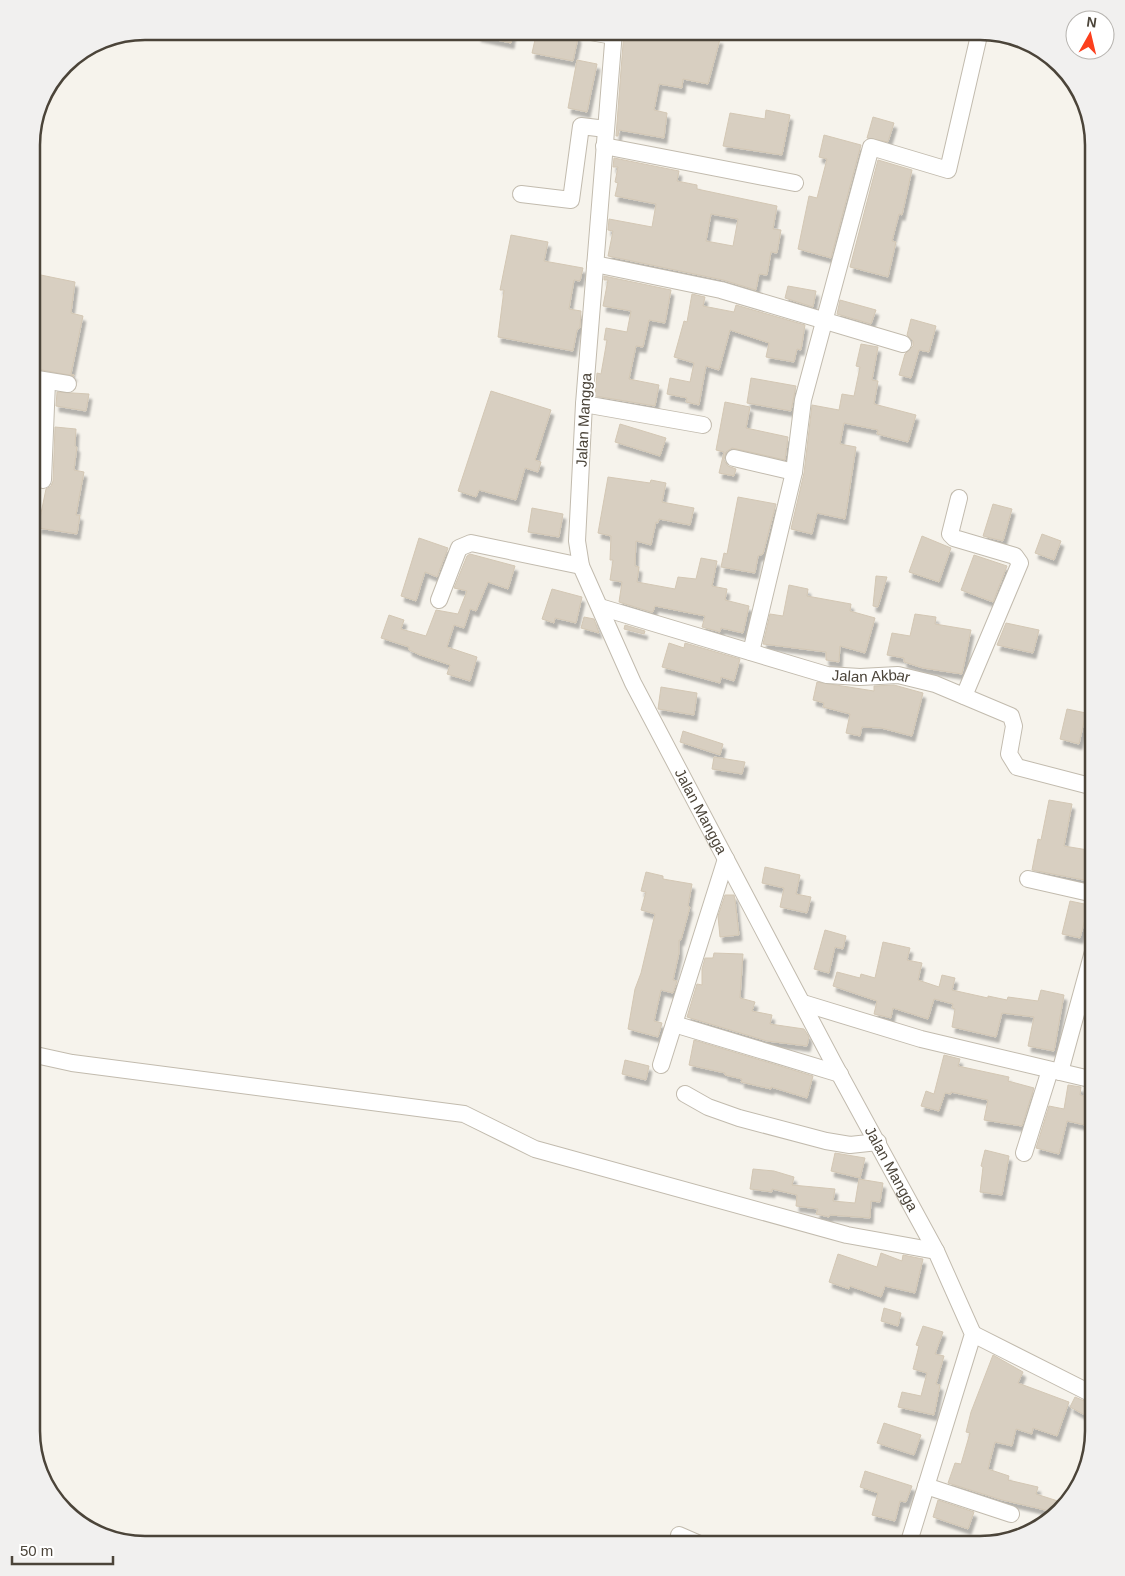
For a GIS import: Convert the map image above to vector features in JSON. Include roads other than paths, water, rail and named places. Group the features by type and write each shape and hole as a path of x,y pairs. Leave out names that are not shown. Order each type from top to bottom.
{"street":[{"name":"Jalan Mangga","path":"613,40 584,404 577,541 581,566 633,683 936,1251 973,1334"},
{"path":"751,652 794,472 798,420 870,147 948,170 978,40"},
{"path":"521,194 570,200 580,126 605,139 795,183"},
{"path":"605,139 667,152"},
{"path":"595,264 720,290 823,322 903,344"},
{"path":"40,380 68,384"},
{"path":"584,404 703,425"},
{"path":"40,405 43,480"},
{"path":"734,458 794,472"},
{"path":"959,498 950,534 954,538 1015,556 1020,564 964,696"},
{"path":"439,600 459,548 471,543 581,566"},
{"name":"Jalan Akbar","path":"600,607 827,675 860,677 898,675 935,684 1011,716 1014,726 1009,754 1017,767 1085,785"},
{"path":"661,1065 726,858"},
{"path":"1028,879 1085,892"},
{"path":"1024,1153 1055,1071 1085,976"},
{"path":"803,1003 921,1039 1085,1078"},
{"path":"674,1024 840,1074"},
{"path":"40,1056 72,1064 464,1114 535,1149 847,1235 936,1251"},
{"path":"685,1094 708,1107 739,1118 826,1140 850,1145 878,1142"},
{"path":"911,1536 973,1334 1085,1390"},
{"path":"926,1486 1011,1514"}]}
